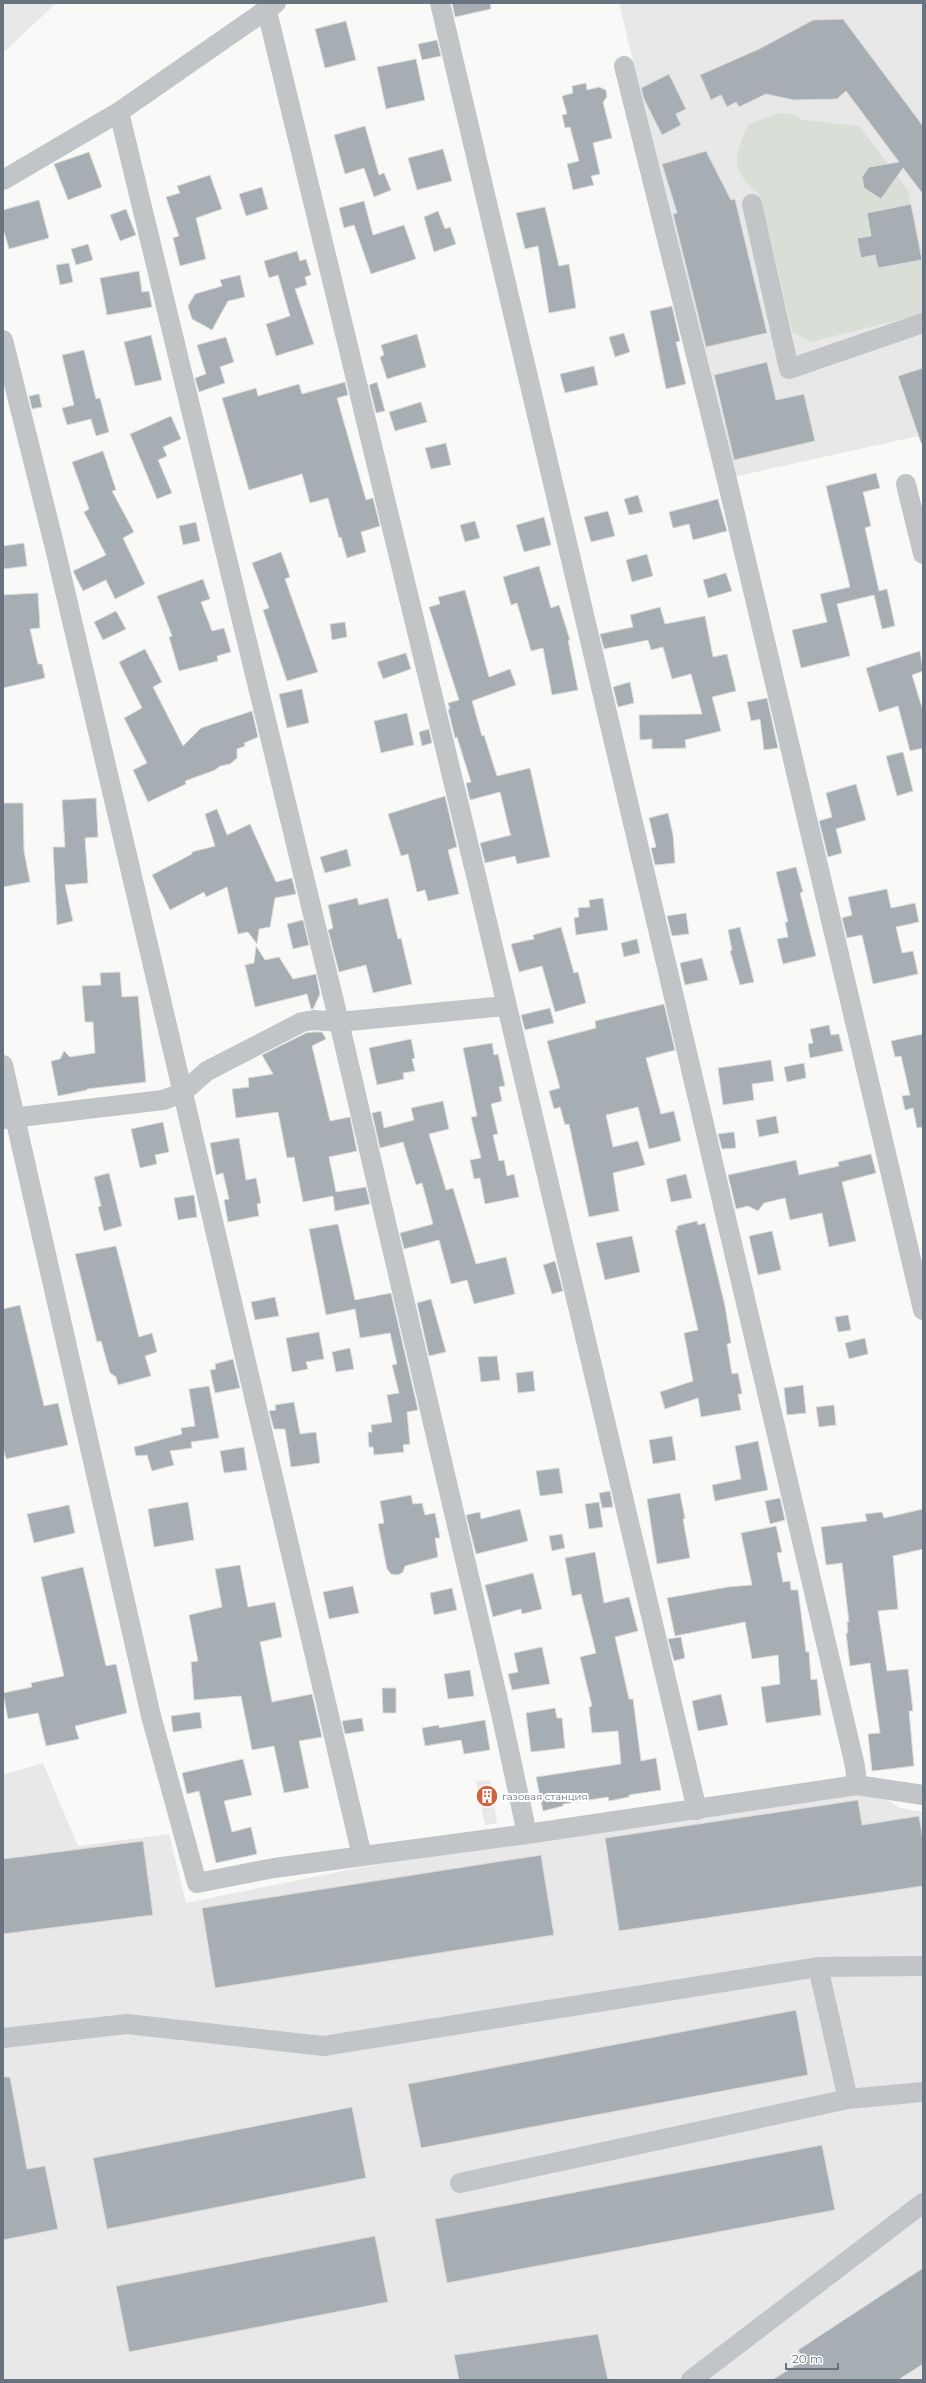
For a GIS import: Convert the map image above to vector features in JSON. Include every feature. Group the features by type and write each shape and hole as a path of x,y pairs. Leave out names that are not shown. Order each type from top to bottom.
{"lane":[{"path":"440,3 855,1766 858,1785"},
{"path":"3,180 119,112 271,7 505,1006 697,1810"},
{"path":"624,66 729,488 923,1310"},
{"path":"119,112 338,1022 499,1705 527,1834"},
{"path":"752,204 789,369 923,323"},
{"path":"3,340 54,544 362,1856"},
{"path":"906,484 923,554"},
{"path":"9,1119 163,1100 182,1094 207,1071 302,1022 314,1020 338,1022 505,1006"},
{"path":"3,1066 9,1119 151,1716 197,1883 274,1868 697,1810 858,1785 923,1795"},
{"path":"3,2038 127,2024 323,2046 818,1967 923,1966"},
{"path":"818,1967 848,2099"},
{"path":"460,2183 848,2099 923,2092"},
{"path":"691,2380 923,2203"}],"shaded area":[{"path":"3,3 56,3 3,53"},
{"path":"619,3 923,3 923,435 733,477"},
{"path":"779,113 797,115 802,120 859,126 908,190 923,260 923,314 810,342 792,331 760,195 743,178 737,163 739,147 748,125"},
{"path":"43,1763 78,1846 169,1834 186,1903 363,1867 850,1792 881,1796 900,1808 923,1812 923,2380 3,2380 3,1775"},
{"path":"490,1780 497,1823 485,1825 476,1781"}],"building":[{"path":"452,3 490,3 491,9 455,17"},
{"path":"843,19 923,126 923,194 903,168 881,199 864,188 862,177 869,167 899,162 846,91 837,99 794,100 766,94 739,107 736,102 727,107 721,95 711,100 700,75 759,49 813,20"},
{"path":"346,21 356,60 325,68 315,29"},
{"path":"437,40 441,56 422,60 418,44"},
{"path":"416,59 425,100 386,109 377,67"},
{"path":"669,74 686,109 676,114 681,125 662,135 644,99 641,88"},
{"path":"586,83 587,90 599,87 606,90 607,97 603,102 612,138 593,143 600,174 591,176 594,185 573,190 567,164 579,161 570,127 565,128 562,115 567,114 562,96 573,93 572,86"},
{"path":"365,126 379,175 384,173 391,190 374,197 364,168 345,174 334,135"},
{"path":"443,149 452,181 417,190 408,158"},
{"path":"706,151 731,200 735,199 767,333 706,347 673,214 677,213 662,164"},
{"path":"89,152 102,187 68,200 54,164"},
{"path":"210,175 222,209 196,218 206,259 180,266 173,238 179,236 166,197 180,193 177,186"},
{"path":"262,187 268,209 246,216 239,194"},
{"path":"39,200 49,238 9,249 3,228 3,210"},
{"path":"364,201 373,235 404,225 416,259 371,274 354,225 344,228 339,208"},
{"path":"911,204 922,260 878,268 875,255 861,258 857,238 871,236 867,213"},
{"path":"545,207 559,266 569,264 576,308 549,313 538,246 525,249 516,213"},
{"path":"126,209 136,235 120,241 110,215"},
{"path":"438,211 445,229 450,227 456,244 434,252 424,217"},
{"path":"88,244 93,260 76,265 71,249"},
{"path":"297,251 300,261 306,259 311,275 305,277 307,285 295,289 314,344 276,356 266,324 290,316 278,275 269,278 264,261"},
{"path":"69,263 73,282 60,285 56,265"},
{"path":"139,271 142,292 149,291 152,307 107,315 100,278"},
{"path":"240,275 245,297 228,301 212,330 192,319 188,306 195,294 222,286 220,280"},
{"path":"672,306 680,341 676,342 686,384 666,389 650,311"},
{"path":"624,333 630,352 615,357 609,337"},
{"path":"417,334 426,367 387,379 380,357 384,355 381,345"},
{"path":"151,335 162,380 135,386 124,342"},
{"path":"226,337 234,362 220,367 225,383 199,392 195,378 206,374 197,345"},
{"path":"84,350 96,399 100,398 109,432 96,436 91,419 67,425 62,408 74,405 62,355"},
{"path":"767,362 776,400 804,394 815,441 734,460 714,375"},
{"path":"594,366 598,385 565,393 560,374"},
{"path":"923,368 923,443 921,443 898,376"},
{"path":"345,382 348,395 337,398 366,500 373,498 380,526 361,532 366,552 347,558 341,537 339,538 328,498 310,503 302,474 249,490 222,398 256,388 258,396 299,384 302,394"},
{"path":"377,382 385,411 376,413 369,385"},
{"path":"39,394 42,407 32,409 29,396"},
{"path":"421,402 427,422 395,431 389,412"},
{"path":"171,416 181,439 163,447 167,456 158,460 172,493 157,499 130,434"},
{"path":"446,443 451,465 431,469 425,448"},
{"path":"103,451 116,490 112,491 134,532 123,538 145,584 115,599 106,580 83,591 73,571 106,555 84,512 89,509 72,462"},
{"path":"876,473 880,488 863,492 871,526 865,528 879,591 887,589 895,626 882,629 874,595 837,604 850,656 801,668 792,630 827,622 820,594 850,587 826,486"},
{"path":"638,495 643,512 629,515 624,499"},
{"path":"718,499 727,531 693,540 689,524 673,528 669,512"},
{"path":"608,511 615,536 591,542 584,517"},
{"path":"544,517 551,545 524,552 516,525"},
{"path":"475,521 480,538 465,542 460,525"},
{"path":"196,522 200,541 183,545 179,526"},
{"path":"24,543 27,566 4,569 3,546"},
{"path":"281,552 290,577 285,579 318,672 287,681 263,610 269,608 252,563"},
{"path":"647,554 653,576 632,582 626,560"},
{"path":"539,566 551,608 559,605 570,640 568,640 578,690 552,695 543,648 531,651 517,603 511,605 503,577"},
{"path":"726,573 732,591 708,598 703,580"},
{"path":"203,579 210,599 201,602 212,631 224,628 231,652 217,656 218,661 179,671 169,637 172,636 157,596"},
{"path":"465,590 489,677 510,669 516,685 472,701 482,736 484,735 497,776 530,768 550,857 517,864 515,856 485,863 480,843 511,835 500,792 470,800 466,783 471,782 457,737 455,738 448,709 450,709 448,703 459,700 429,607 440,604 438,597"},
{"path":"38,593 40,628 30,629 38,664 42,664 45,678 3,688 3,595"},
{"path":"660,607 665,624 705,616 713,657 727,654 736,691 712,697 721,731 685,740 686,748 652,749 652,739 640,740 639,715 702,714 691,674 672,679 663,647 651,650 648,640 604,649 600,634 633,627 630,615"},
{"path":"116,611 126,629 103,640 94,622"},
{"path":"345,622 347,637 332,640 330,624"},
{"path":"145,649 162,682 153,687 183,746 201,728 252,711 258,737 244,743 245,746 237,749 237,758 230,764 220,766 215,770 185,781 186,784 148,802 133,770 147,763 124,718 142,708 119,662"},
{"path":"920,651 923,671 912,675 923,711 923,748 910,751 898,706 879,712 866,668"},
{"path":"406,653 411,669 383,679 377,662"},
{"path":"630,682 634,703 618,707 613,687"},
{"path":"302,689 309,723 287,728 279,694"},
{"path":"767,698 778,748 764,750 760,719 751,721 747,702"},
{"path":"407,713 414,745 381,753 374,721"},
{"path":"429,729 432,743 422,746 419,732"},
{"path":"903,752 913,791 897,796 886,756"},
{"path":"856,784 866,820 836,829 842,853 828,857 819,821 832,817 826,793"},
{"path":"445,796 457,847 448,850 459,894 428,901 425,890 417,892 408,854 401,856 388,814"},
{"path":"96,798 98,837 85,838 88,883 65,885 73,921 57,925 53,847 65,847 62,800"},
{"path":"3,803 23,803 24,851 30,882 3,887"},
{"path":"217,809 227,835 250,824 276,882 292,878 296,894 275,898 270,927 259,929 257,944 248,932 238,934 227,887 206,897 204,892 170,910 152,875 192,854 192,852 215,846 205,814"},
{"path":"668,813 673,835 675,863 655,865 651,848 656,847 649,818"},
{"path":"347,849 351,866 325,873 320,857"},
{"path":"796,867 803,892 800,893 816,956 783,964 777,939 788,937 785,922 788,922 776,872"},
{"path":"887,889 891,908 915,903 919,922 896,927 902,953 913,951 918,974 873,984 862,935 847,938 842,918 852,915 848,897"},
{"path":"357,898 359,905 388,898 398,939 401,938 412,984 373,993 366,965 339,972 328,930 333,928 328,905"},
{"path":"603,898 608,930 576,935 574,918 579,917 578,908 590,907 589,900"},
{"path":"686,913 689,934 672,936 667,916"},
{"path":"303,920 309,945 293,949 287,924"},
{"path":"561,927 574,973 578,972 586,1003 555,1012 542,966 519,972 511,944 534,939 533,935"},
{"path":"740,927 754,982 740,985 730,951 732,950 728,930"},
{"path":"637,939 640,953 624,957 621,943"},
{"path":"256,946 265,960 279,957 293,979 316,974 320,994 313,1009 311,1009 307,994 255,1007 245,965 254,963"},
{"path":"702,958 708,980 685,985 680,963"},
{"path":"120,972 122,997 138,996 146,1082 87,1089 58,1096 51,1061 60,1059 64,1051 70,1057 95,1053 93,1022 85,1022 82,986 101,985 100,973"},
{"path":"664,1004 675,1050 646,1058 661,1114 674,1111 681,1141 649,1149 638,1107 606,1115 613,1147 638,1141 645,1165 613,1173 619,1211 589,1217 569,1124 565,1125 560,1107 554,1109 549,1091 560,1088 547,1041 596,1028 595,1021"},
{"path":"550,1008 554,1023 525,1030 521,1015"},
{"path":"829,1025 831,1035 839,1034 843,1051 810,1058 808,1044 813,1043 810,1029"},
{"path":"322,1032 326,1039 312,1046 330,1121 350,1117 357,1151 329,1157 336,1192 366,1187 370,1204 335,1211 333,1196 303,1202 294,1157 287,1158 278,1112 236,1118 232,1089 249,1087 248,1078 273,1074 262,1055 306,1033"},
{"path":"923,1034 923,1127 917,1128 913,1108 905,1110 902,1096 910,1095 901,1056 895,1057 891,1041"},
{"path":"411,1039 415,1058 412,1059 415,1071 403,1073 404,1079 377,1085 369,1048"},
{"path":"492,1043 494,1055 498,1054 505,1086 499,1087 502,1101 491,1104 498,1134 493,1135 499,1161 504,1160 507,1176 514,1174 519,1197 485,1204 480,1178 474,1179 470,1160 481,1158 471,1117 477,1116 463,1048"},
{"path":"771,1060 774,1081 752,1084 754,1100 723,1105 718,1068"},
{"path":"804,1063 806,1078 787,1082 784,1067"},
{"path":"443,1101 449,1129 429,1134 446,1190 453,1188 476,1264 506,1257 515,1294 474,1304 467,1280 451,1284 439,1240 404,1249 400,1233 433,1224 422,1183 416,1185 403,1142 380,1148 372,1113 381,1111 384,1128 414,1120 411,1108"},
{"path":"776,1116 779,1133 759,1137 756,1120"},
{"path":"163,1122 169,1152 155,1155 157,1164 140,1168 131,1129"},
{"path":"734,1132 736,1148 722,1149 718,1134"},
{"path":"239,1138 246,1180 256,1178 261,1203 257,1204 259,1216 228,1222 224,1200 229,1199 223,1173 216,1175 210,1143"},
{"path":"871,1154 876,1173 842,1182 856,1241 829,1247 822,1213 790,1220 785,1198 764,1203 758,1211 748,1206 736,1209 728,1175 796,1160 799,1175 839,1166 838,1162"},
{"path":"109,1173 122,1226 104,1231 98,1207 101,1206 94,1177"},
{"path":"686,1174 692,1198 671,1202 666,1179"},
{"path":"194,1195 197,1217 178,1220 174,1198"},
{"path":"697,1221 698,1225 705,1223 725,1306 731,1343 727,1344 732,1374 738,1373 742,1394 738,1394 741,1410 701,1417 698,1398 665,1409 660,1392 693,1381 684,1333 698,1330 675,1230 677,1230 677,1226"},
{"path":"338,1224 355,1300 391,1293 418,1410 407,1412 410,1444 403,1445 404,1452 374,1455 373,1447 369,1447 368,1432 372,1432 371,1425 392,1422 387,1395 399,1393 392,1365 397,1364 390,1333 360,1338 355,1309 326,1315 309,1229"},
{"path":"772,1231 781,1270 758,1275 749,1236"},
{"path":"632,1236 640,1272 605,1280 596,1243"},
{"path":"116,1246 139,1337 152,1333 157,1352 145,1356 151,1376 118,1385 116,1377 110,1373 101,1341 97,1342 75,1254"},
{"path":"555,1261 563,1291 552,1294 543,1265"},
{"path":"275,1297 279,1316 255,1320 251,1302"},
{"path":"431,1299 446,1352 429,1356 417,1303"},
{"path":"20,1305 44,1406 58,1403 68,1445 6,1459 3,1447 3,1309"},
{"path":"848,1315 851,1330 838,1332 835,1317"},
{"path":"319,1332 324,1359 306,1362 308,1369 292,1372 286,1338"},
{"path":"865,1338 868,1354 849,1359 845,1343"},
{"path":"350,1348 354,1369 336,1372 332,1352"},
{"path":"497,1356 500,1380 481,1382 478,1357"},
{"path":"233,1359 240,1388 215,1393 210,1370 216,1369 215,1364"},
{"path":"533,1371 535,1391 518,1393 516,1373"},
{"path":"803,1385 806,1413 787,1415 784,1388"},
{"path":"209,1386 219,1438 191,1442 192,1448 170,1451 174,1465 152,1471 147,1455 136,1456 134,1447 182,1434 181,1428 195,1426 189,1389"},
{"path":"294,1402 300,1434 316,1432 320,1463 291,1467 285,1429 274,1429 269,1411 276,1410 275,1405"},
{"path":"834,1405 836,1425 819,1427 816,1407"},
{"path":"672,1436 676,1460 653,1464 649,1440"},
{"path":"758,1441 768,1490 715,1501 712,1485 741,1479 735,1446"},
{"path":"244,1447 247,1470 224,1473 220,1451"},
{"path":"559,1468 563,1493 540,1496 536,1471"},
{"path":"610,1491 613,1507 602,1508 599,1493"},
{"path":"680,1493 690,1558 657,1564 647,1499"},
{"path":"411,1495 413,1504 422,1503 425,1515 435,1513 440,1538 435,1538 438,1557 405,1566 403,1572 398,1575 391,1574 387,1569 378,1524 384,1523 380,1501"},
{"path":"780,1498 785,1520 770,1524 765,1501"},
{"path":"188,1502 194,1540 154,1547 148,1509"},
{"path":"599,1502 603,1527 589,1529 585,1504"},
{"path":"69,1505 75,1533 34,1543 27,1514"},
{"path":"520,1509 528,1541 476,1554 466,1515 480,1512 481,1519"},
{"path":"923,1509 923,1549 893,1556 898,1609 878,1611 887,1671 908,1669 913,1711 909,1711 914,1766 872,1771 868,1734 880,1733 870,1663 850,1666 846,1633 848,1633 847,1622 849,1622 842,1563 826,1565 821,1527 867,1521 865,1514 882,1512 884,1518"},
{"path":"776,1526 782,1552 777,1553 783,1582 790,1581 791,1590 798,1590 806,1652 809,1652 811,1680 817,1679 821,1715 766,1723 761,1687 780,1684 778,1655 752,1659 745,1622 675,1636 667,1598 728,1587 752,1585 741,1533"},
{"path":"562,1534 565,1548 552,1551 549,1536"},
{"path":"595,1552 604,1603 629,1597 638,1631 615,1637 629,1699 633,1699 641,1761 656,1758 661,1790 629,1795 629,1797 609,1801 608,1797 563,1804 563,1806 543,1811 536,1777 621,1764 618,1731 592,1733 589,1707 592,1706 580,1657 596,1653 581,1594 572,1596 565,1558"},
{"path":"240,1565 248,1607 275,1602 282,1637 260,1642 272,1702 312,1694 322,1737 299,1741 309,1788 284,1793 274,1746 252,1750 241,1696 194,1700 191,1662 198,1661 189,1615 222,1607 215,1569"},
{"path":"83,1567 106,1666 116,1664 127,1713 75,1726 79,1739 46,1746 38,1713 8,1719 3,1693 32,1687 31,1683 64,1676 41,1577"},
{"path":"533,1573 542,1609 522,1614 521,1609 493,1617 485,1585"},
{"path":"353,1586 359,1613 329,1619 323,1592"},
{"path":"452,1588 457,1610 434,1615 430,1593"},
{"path":"681,1637 685,1658 674,1661 668,1639"},
{"path":"542,1647 550,1684 512,1690 508,1674 518,1672 514,1653"},
{"path":"470,1670 474,1696 448,1699 444,1674"},
{"path":"382,1688 396,1688 396,1713 383,1713"},
{"path":"721,1694 728,1725 698,1731 692,1701"},
{"path":"555,1708 557,1718 562,1718 565,1748 531,1752 526,1713"},
{"path":"200,1712 202,1728 173,1732 171,1716"},
{"path":"362,1718 364,1731 345,1734 342,1721"},
{"path":"485,1720 490,1750 464,1754 461,1740 425,1746 422,1728 439,1725 439,1728"},
{"path":"243,1759 252,1795 224,1801 232,1832 251,1827 257,1854 216,1863 199,1791 187,1794 182,1773"},
{"path":"858,1800 862,1825 919,1816 923,1840 923,1886 619,1931 605,1838"},
{"path":"143,1841 153,1915 3,1934 3,1859"},
{"path":"541,1855 554,1935 215,1988 202,1908"},
{"path":"796,2010 808,2075 421,2148 408,2084"},
{"path":"3,2077 10,2077 27,2169 45,2166 58,2229 3,2240"},
{"path":"352,2107 366,2178 107,2229 93,2158"},
{"path":"822,2145 835,2210 447,2283 435,2219"},
{"path":"375,2236 388,2302 129,2352 116,2286"},
{"path":"923,2268 923,2364 898,2380 772,2380 804,2360 798,2350"},
{"path":"598,2334 608,2380 459,2380 454,2355"}],"place":[{"name":"газовая станция","path":"487,1796"}]}
